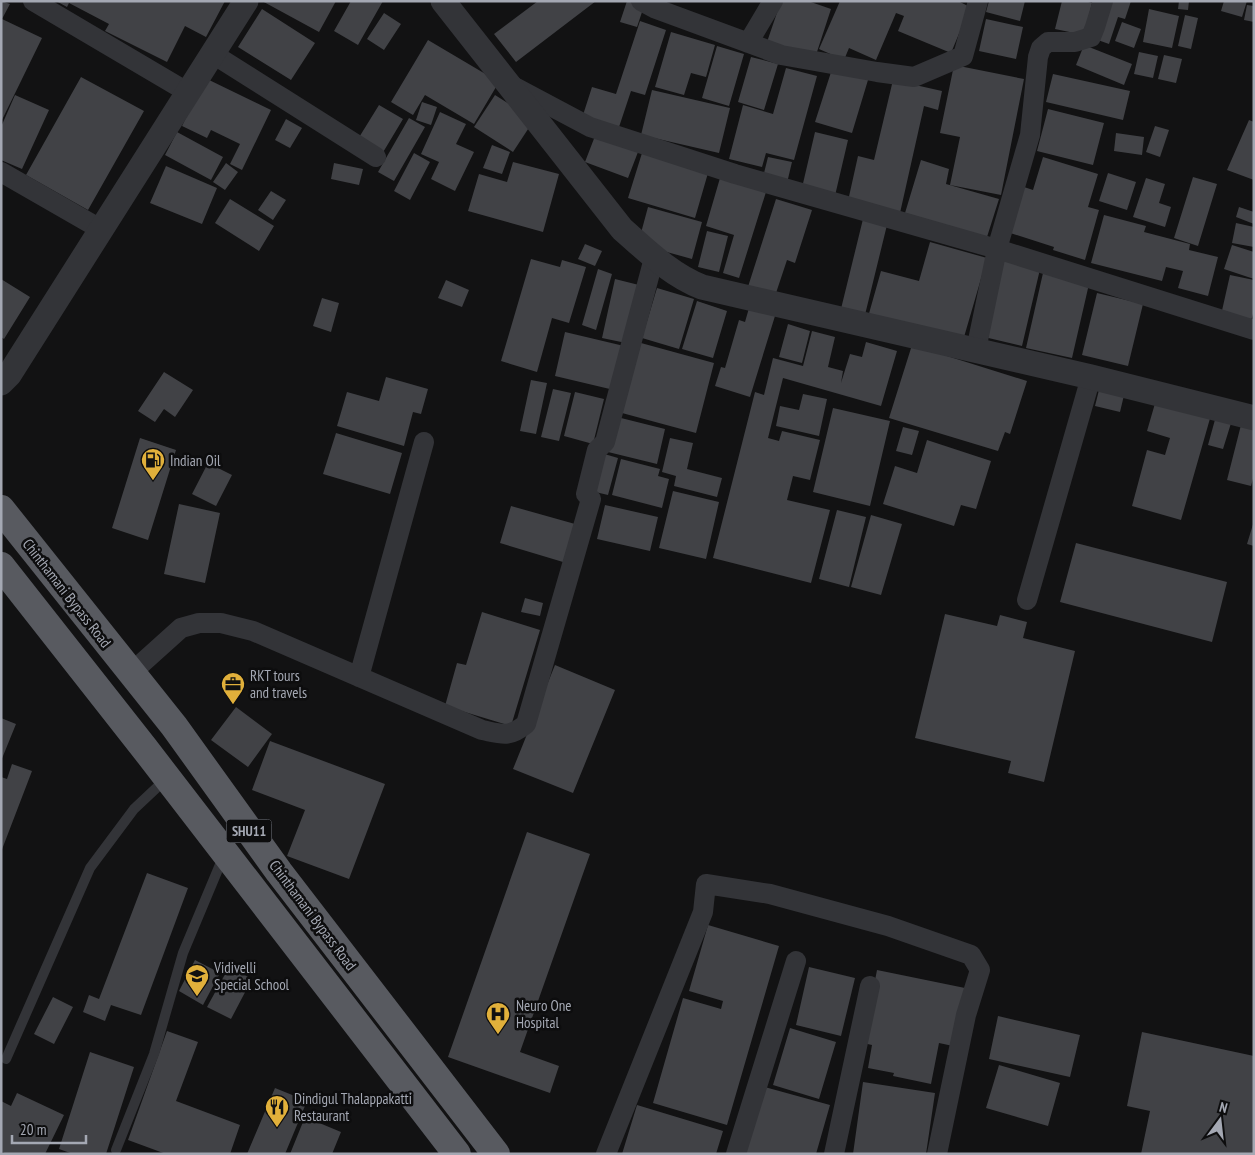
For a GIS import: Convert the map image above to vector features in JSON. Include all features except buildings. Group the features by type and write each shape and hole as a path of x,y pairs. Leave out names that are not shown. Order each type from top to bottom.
{"highway":[{"name":"Chinthamani Bypass Road","path":"1,509 174,726 280,872 496,1154"},
{"name":"Chinthamani Bypass Road","path":"1,566 225,852 457,1154"}],"street":[{"path":"33,1 189,93"},
{"path":"1,383 9,375 102,230 246,1"},
{"path":"443,1 622,230 654,258 689,282 702,287 1092,376 1254,418"},
{"path":"641,1 654,8 781,55 914,77 962,56 978,1"},
{"path":"748,43 773,1"},
{"path":"976,350 997,249 1030,135 1038,57 1041,48 1048,42 1075,42 1090,37 1103,1"},
{"path":"213,54 376,157"},
{"path":"507,83 590,126 735,174 997,249 1254,330"},
{"path":"1,172 102,230"},
{"path":"131,673 181,628 199,623 221,623 253,630 482,730 505,735 517,732 526,724 591,499 586,494 597,450 605,442 654,258"},
{"path":"1027,600 1092,376"},
{"path":"359,677 424,442"},
{"path":"606,1154 703,912 706,884 770,894 888,926 971,955 980,970 966,1015 937,1154"},
{"path":"736,1154 796,961"},
{"path":"834,1154 870,986"}],"lane":[{"path":"6,1059 90,868 134,809 167,778"},
{"path":"116,1150 154,1054 184,953 225,852"}],"place":[{"name":"Indian Oil","path":"153,481"},
{"name":"RKT tours and travels","path":"233,705"},
{"name":"Vidivelli Special School","path":"197,997"},
{"name":"Neuro One Hospital","path":"498,1035"},
{"name":"Dindigul Thalappakatti Restaurant","path":"277,1128"}]}
